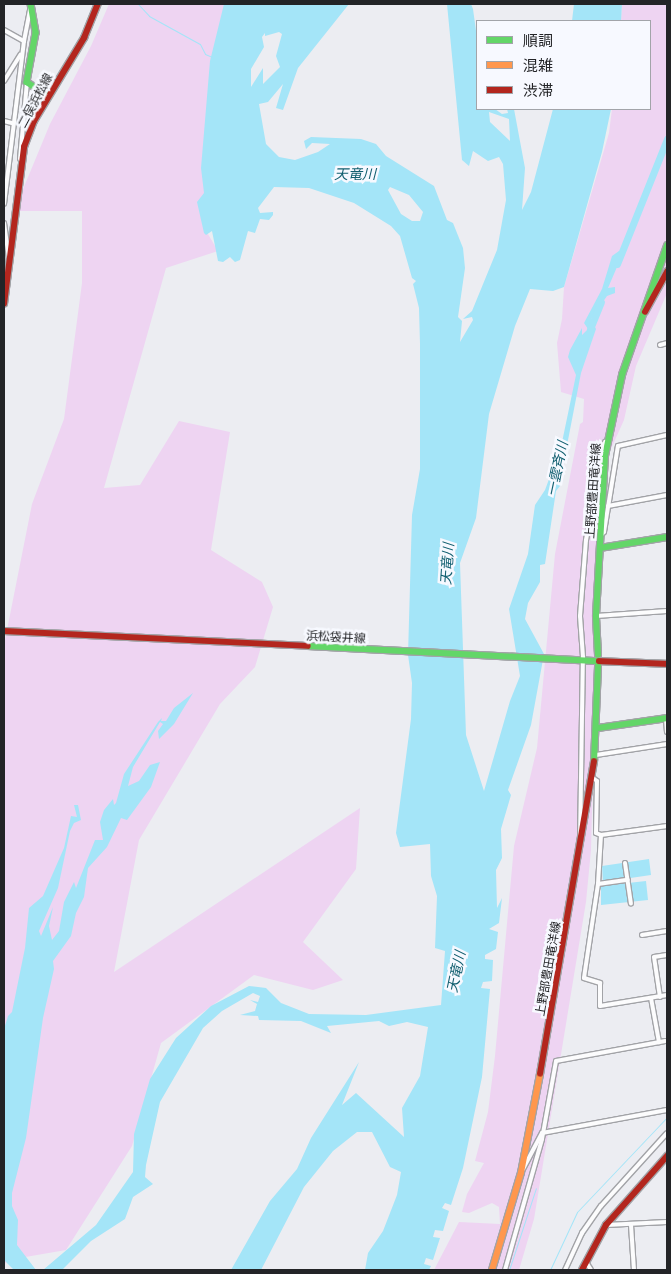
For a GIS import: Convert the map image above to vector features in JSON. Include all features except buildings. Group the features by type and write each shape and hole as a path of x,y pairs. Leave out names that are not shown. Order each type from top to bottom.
{"main road":[{"path":"31,4 36,33 27,82 48,96"},
{"name":"二俣浜松線","path":"4,304 19,169 24,147 48,96 84,38 98,4"},
{"name":"上野部豊田竜洋線","path":"598,656 596,616 600,536 605,456 611,417 640,318 667,246"},
{"path":"640,318 667,272"},
{"path":"600,548 667,537"},
{"name":"浜松袋井線","path":"4,631 575,661 667,664"},
{"name":"上野部豊田竜洋線","path":"492,1270 521,1173 593,778 598,728 598,666"},
{"path":"598,728 667,718"},
{"path":"582,1270 606,1225 667,1158"}],"street":[{"path":"4,204 20,55 31,4"},
{"path":"4,30 24,41"},
{"path":"4,81 20,55"},
{"path":"19,169 27,82"},
{"path":"4,120 12,123"},
{"path":"4,226 9,261"},
{"path":"660,345 667,343"},
{"path":"581,845 583,661 580,616 586,540 611,417"},
{"path":"600,536 604,532 618,446 667,435"},
{"path":"608,506 667,496"},
{"path":"596,616 667,611"},
{"path":"667,718 667,732"},
{"path":"596,755 667,744"},
{"path":"593,778 597,781 595,830 601,835 667,826"},
{"path":"601,835 598,884 584,978 600,983 600,1006 667,996"},
{"path":"625,864 631,904"},
{"path":"598,884 628,880"},
{"path":"642,935 667,931"},
{"path":"660,996 654,957 667,955"},
{"path":"651,998 659,1042"},
{"path":"504,1270 542,1133 556,1061 560,1058 665,1040"},
{"path":"542,1133 667,1110"},
{"path":"521,1173 542,1133"},
{"path":"565,1270 582,1232 601,1206 667,1133"},
{"path":"606,1225 667,1222"},
{"path":"631,1225 634,1270"},
{"path":"586,1262 591,1270"}],"shaded area":[{"path":"109,4 226,4 202,224 218,251 166,268 104,488 140,485 179,421 230,432 211,550 262,582 273,607 255,667 220,704 139,840 114,972 360,808 356,869 303,942 343,980 313,990 254,975 161,1043 132,1146 66,1250 8,1260 4,1265 4,645 32,504 64,419 82,283 82,211 14,211 50,124 91,46"},
{"path":"622,4 667,4 667,293 636,366 624,420 601,471 591,850 586,902 534,1219 519,1270 434,1270 459,1222 500,1224 499,1207 492,1203 469,1213 462,1212 467,1194 484,1163 475,1161 488,1112 495,1056 514,846 537,748 555,554 580,424 583,422 584,399 561,392 557,343 562,319 564,287 609,133 612,110 651,110 651,20 621,20"}],"water":[{"name":"天竜川","path":"224,4 349,4 298,68 283,110 276,108 283,84 268,102 259,104 266,144 279,157 295,160 318,152 330,144 312,143 306,149 304,141 311,137 361,139 376,144 386,156 434,186 447,220 453,223 463,248 465,268 458,317 462,321 460,342 473,320 472,317 463,319 472,311 497,250 506,200 503,164 499,157 488,161 473,151 469,166 462,160 447,4 471,4 473,9 476,31 476,110 496,110 502,114 508,113 507,110 514,110 525,168 522,210 531,192 553,110 611,110 602,152 564,287 553,291 530,289 515,326 489,414 476,518 460,563 466,735 484,791 510,701 520,676 509,609 528,554 535,505 545,490 561,447 576,375 568,357 582,328 582,335 588,329 584,323 602,289 612,256 619,251 620,260 608,288 615,287 615,293 607,296 591,319 596,329 581,373 563,466 558,471 560,486 556,491 545,564 540,565 540,582 528,603 525,619 544,654 531,725 508,790 511,795 501,829 502,858 496,870 497,908 502,898 499,923 489,929 498,932 496,949 485,955 485,959 493,960 492,981 483,982 481,988 490,989 482,1077 463,1168 451,1205 445,1203 442,1208 449,1211 443,1231 435,1230 433,1237 440,1238 433,1260 426,1258 424,1264 431,1266 429,1270 365,1270 368,1253 383,1231 397,1195 401,1172 390,1167 372,1132 357,1132 333,1151 304,1187 261,1270 231,1270 270,1201 297,1169 311,1138 359,1062 342,1105 356,1093 404,1137 402,1108 420,1076 428,1027 407,1022 389,1026 379,1021 327,1026 331,1033 301,1021 259,1020 258,1016 240,1015 255,1011 257,1004 250,1000 258,1002 260,996 253,993 222,1011 203,1028 160,1102 146,1165 145,1177 153,1184 133,1197 125,1219 91,1241 62,1270 43,1270 96,1225 133,1172 134,1134 150,1079 176,1038 211,1006 249,986 266,988 281,1003 309,1014 366,1015 441,1005 445,951 435,948 437,896 431,876 430,844 400,847 396,833 411,719 412,683 408,655 412,515 420,469 419,308 413,284 416,281 412,278 400,236 391,226 354,203 309,188 274,187 258,208 260,213 273,212 273,215 269,220 260,219 255,233 248,231 240,260 235,262 230,257 223,262 218,261 212,231 206,235 204,233 197,202 204,193 201,168 210,61","holes":["279,32 282,34 276,56 280,67 263,84 263,68 251,87 251,69 264,47 262,37 265,33 265,36","489,112 509,119 510,141 490,122","390,187 409,195 423,212 420,221 412,221 401,214 388,190"]},
{"path":"574,4 622,4 621,20 572,20"},
{"path":"193,693 174,724 159,739 158,731 163,724 160,722 133,767 128,786 139,781 150,765 160,762 151,787 127,820 121,818 107,847 88,868 84,897 76,913 71,936 53,961 54,969 43,1018 26,1138 12,1193 12,1206 18,1220 17,1245 36,1270 14,1270 5,1261 4,1249 4,1029 8,1016 12,1012 25,948 29,908 43,896 64,848 71,816 77,817 74,805 78,805 81,820 74,823 70,831 58,888 39,931 41,936 53,907 49,926 52,940 59,931 64,902 74,882 76,888 95,840 103,840 100,822 104,810 113,799 114,805 116,803 124,774 158,722 162,718 161,721 166,721 174,708"},
{"path":"649,859 651,875 603,882 602,866"},
{"path":"646,881 648,900 601,905 601,886"}],"waterway":[{"path":"138,4 149,16 200,44 205,54 212,57"},
{"name":"一雲斉川","path":"617,264 667,139"},
{"name":"一雲斉川","path":"590,329 601,302"},
{"path":"550,1270 577,1212 667,1117"},
{"path":"509,1270 536,1188"}],"traffic: fast":[{"path":"31,4 36,33 27,82 48,96"},
{"path":"598,655 596,616 605,456 622,375 667,246"},
{"path":"600,548 667,537"},
{"path":"308,646 599,661"},
{"path":"594,762 598,666"},
{"path":"598,728 667,718"}],"traffic: slow":[{"path":"492,1270 521,1173 540,1074"}],"traffic: jam":[{"path":"4,304 24,147 34,121 84,38 98,4"},
{"path":"645,312 667,272"},
{"path":"4,631 308,646"},
{"path":"599,661 667,664"},
{"path":"540,1074 594,762"},
{"path":"582,1270 606,1225 667,1156"}]}
